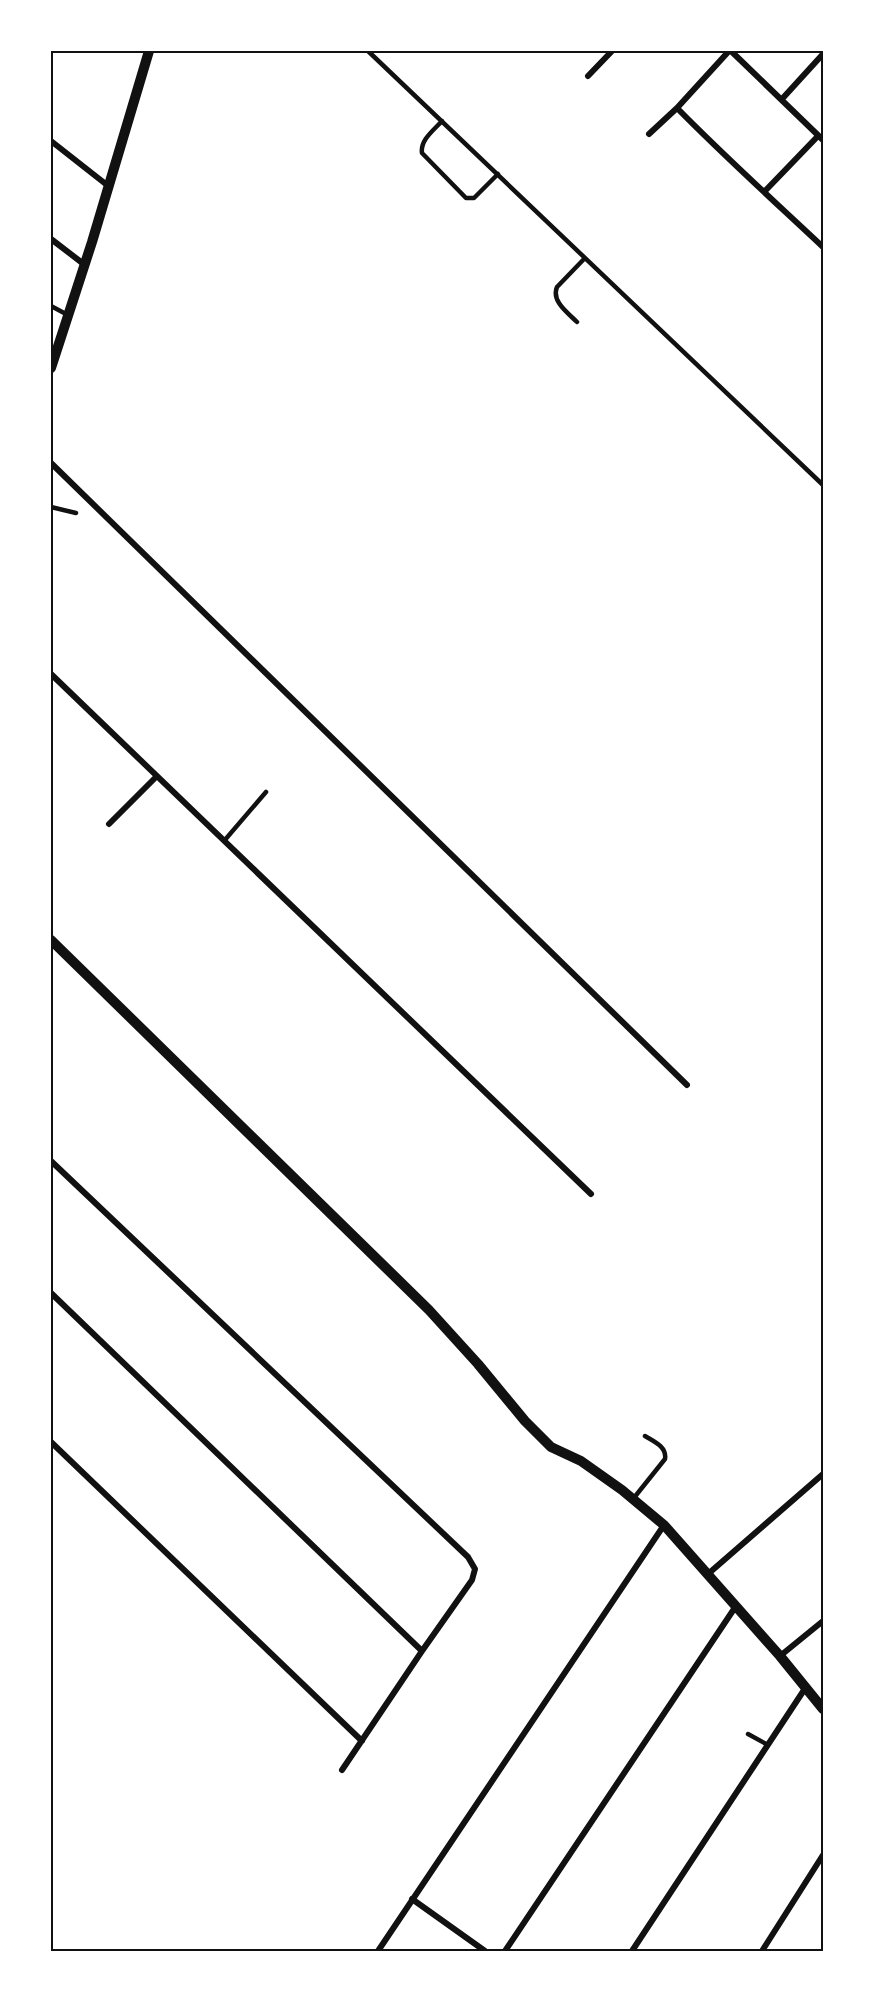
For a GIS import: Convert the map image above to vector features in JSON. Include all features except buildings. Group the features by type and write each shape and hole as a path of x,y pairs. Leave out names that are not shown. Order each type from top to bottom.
{"street":[{"path":"51,368 85,265 148,51"},
{"path":"588,76 612,51"},
{"path":"649,134 677,108 730,51 821,138 765,191"},
{"path":"782,99 823,54"},
{"path":"677,108 733,164 765,191 823,247"},
{"path":"51,141 107,185"},
{"path":"51,239 85,265"},
{"path":"51,463 687,1085"},
{"path":"51,674 591,1194"},
{"path":"109,824 157,776"},
{"path":"51,940 429,1310 525,1421 551,1447 581,1461 664,1525 823,1708"},
{"path":"51,1161 468,1557 475,1569 472,1580 342,1770"},
{"path":"51,1293 422,1651"},
{"path":"51,1442 362,1741"},
{"path":"708,1574 823,1474"},
{"path":"378,1951 664,1525"},
{"path":"505,1951 736,1606"},
{"path":"780,1656 823,1621"},
{"path":"632,1951 806,1687"},
{"path":"762,1951 823,1855"},
{"path":"412,1899 485,1951"}],"lane":[{"path":"368,51 823,486"},
{"path":"442,121 422,143 422,153 466,198 474,198 498,174"},
{"path":"577,322 555,297 555,292 584,259"},
{"path":"51,306 69,316"},
{"path":"51,507 76,513"},
{"path":"224,841 266,792"},
{"path":"633,1499 665,1459 666,1454 664,1449 645,1436"},
{"path":"748,1734 768,1745"}]}
